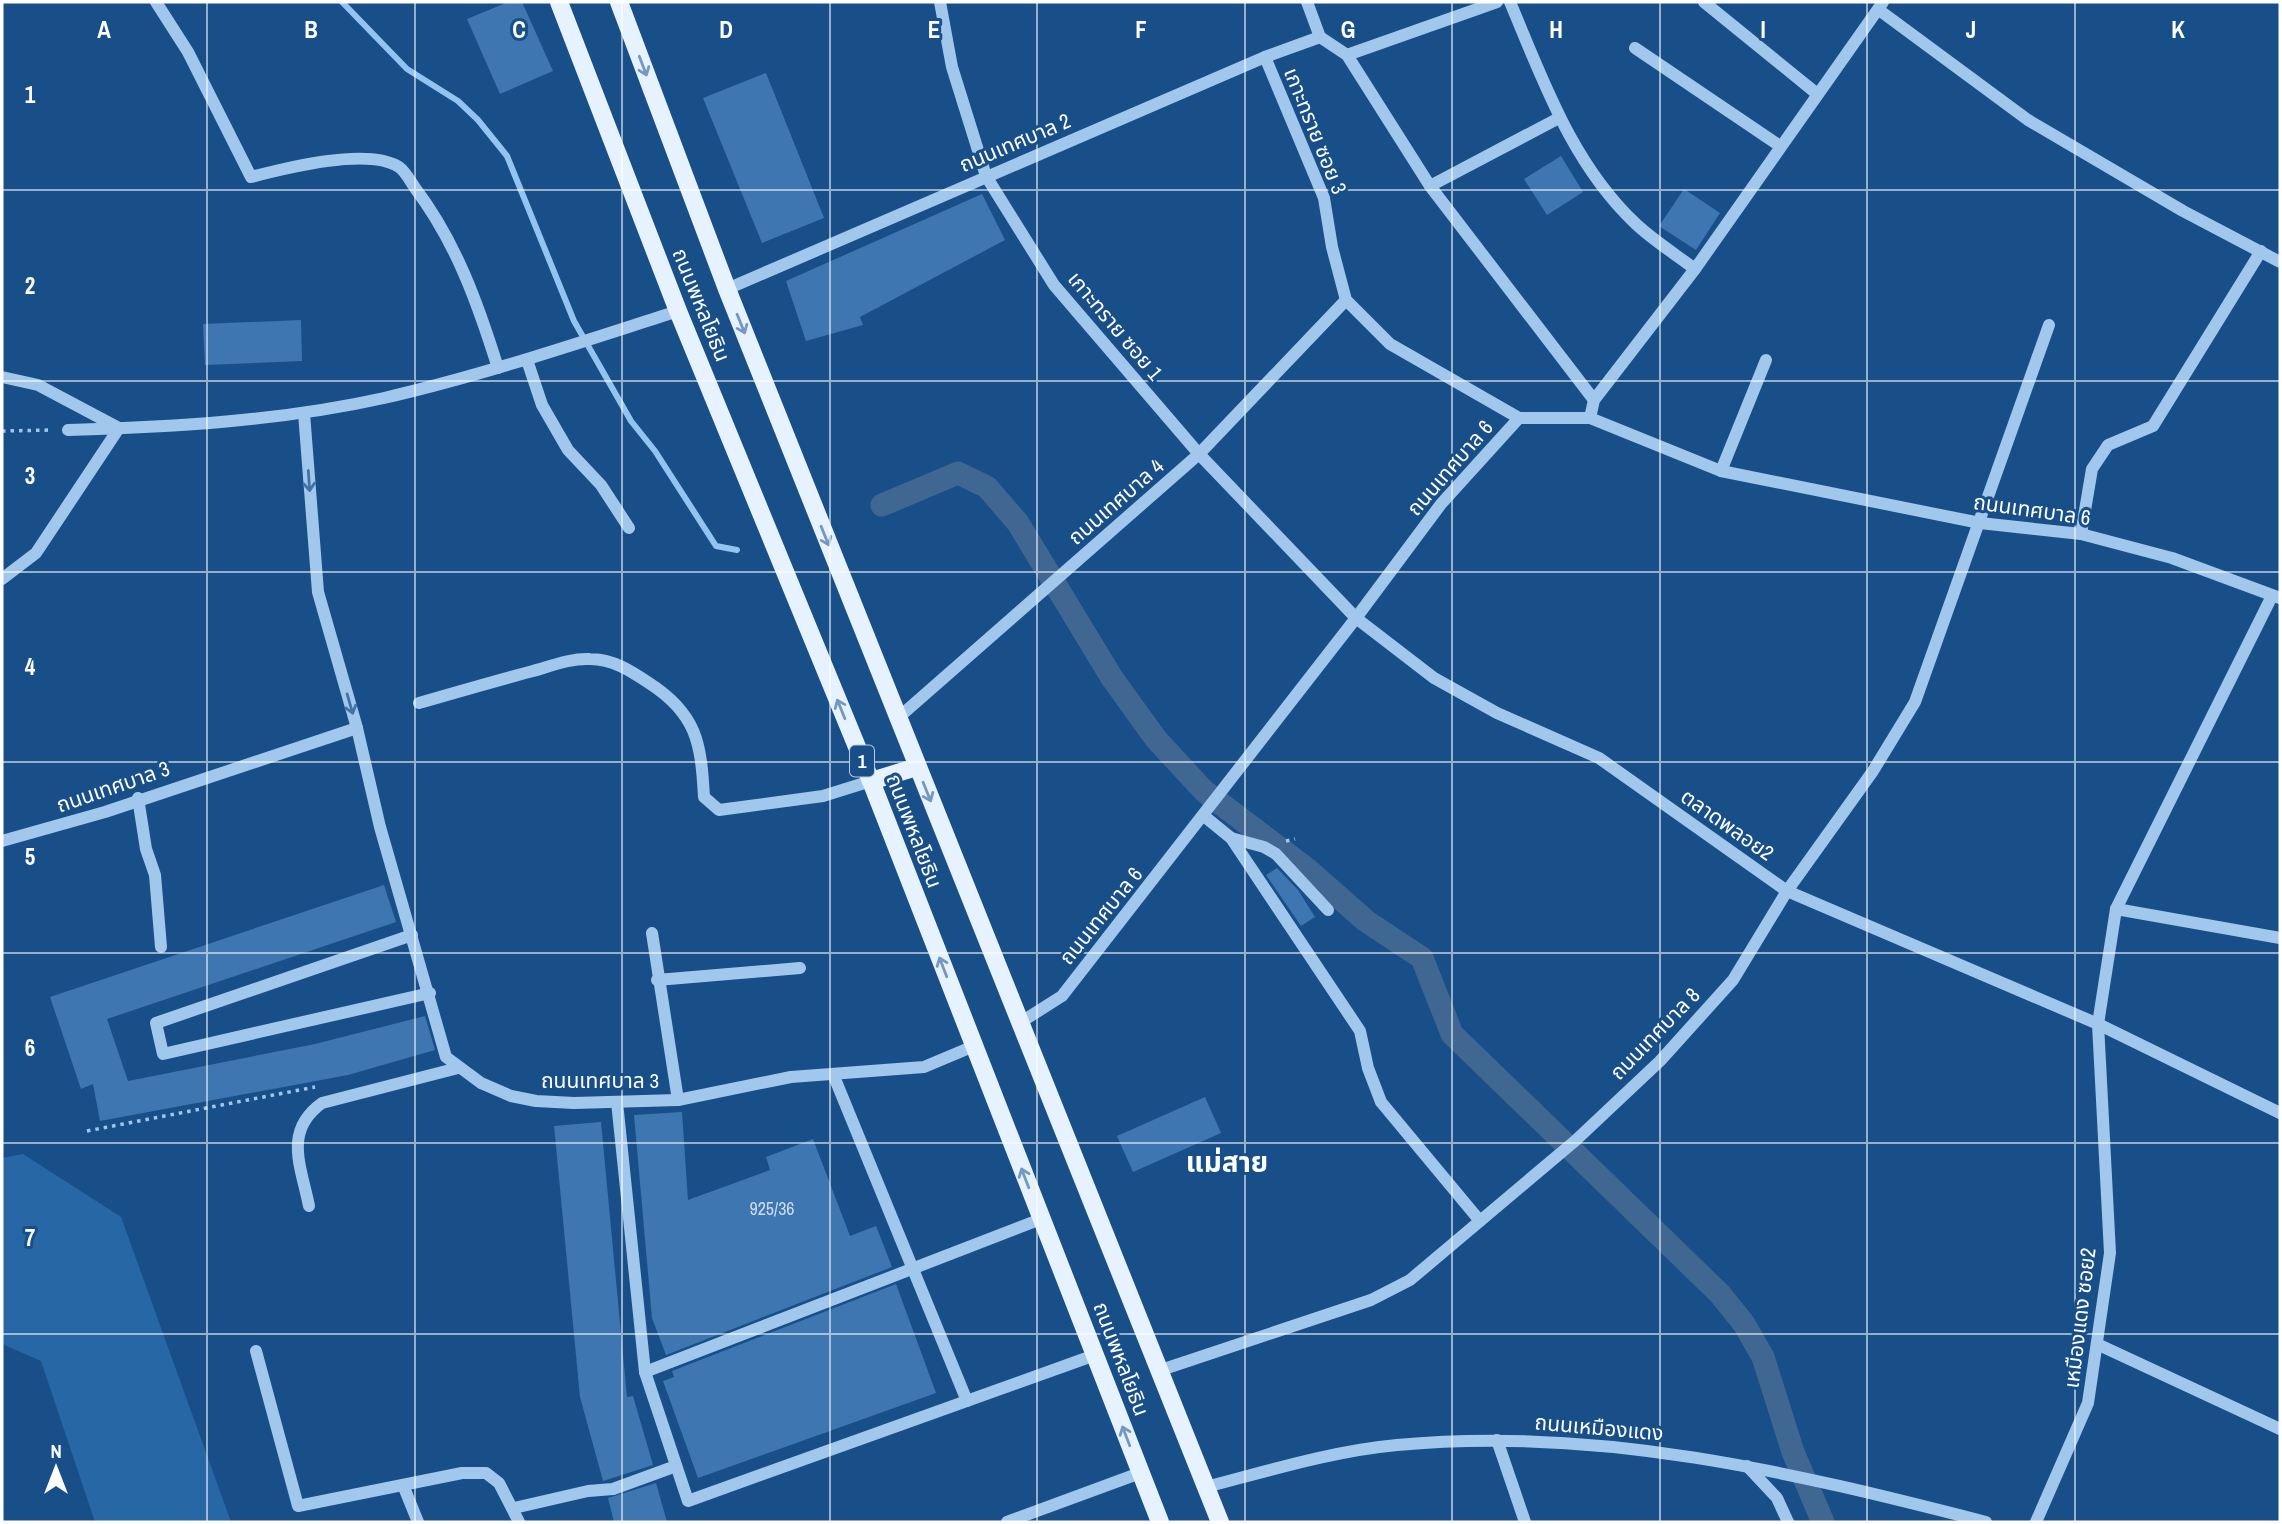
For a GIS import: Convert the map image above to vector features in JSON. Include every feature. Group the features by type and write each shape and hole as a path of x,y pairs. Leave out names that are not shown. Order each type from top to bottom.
{"main road":[{"name":"ถนนพหลโยธิน","path":"559,2 678,311 871,781 1160,1522"},
{"name":"ถนนพหลโยธิน","path":"619,2 727,289 1220,1522"},
{"path":"871,781 917,767"}],"street":[{"path":"156,2 188,52 251,177 303,164 368,158 400,167 441,223 482,315 498,368"},
{"name":"เกาะทราย ซอย 1","path":"940,2 952,67 986,176 1055,285 1199,454 1356,618"},
{"path":"1307,2 1321,37 1347,55 1430,186 1594,400"},
{"path":"1347,55 1497,2"},
{"path":"1510,2 1559,118 1592,171 1635,223 1695,269"},
{"path":"1704,2 1816,93"},
{"path":"1590,418 1594,400 1695,269 1816,93 1881,6 2028,120 2183,211 2280,262"},
{"name":"ถนนเทศบาล 2","path":"727,289 1265,57 1321,37"},
{"path":"1635,48 1780,146"},
{"name":"เกาะทราย ซอย 3","path":"1265,57 1324,198 1332,247 1346,300"},
{"path":"1430,186 1559,118"},
{"path":"2081,534 2092,469 2108,445 2153,426 2261,251"},
{"path":"1346,300 1390,344 1519,418"},
{"name":"ถนนเทศบาล 4","path":"898,718 1199,454 1346,300"},
{"path":"68,430 120,429 304,413 383,398 527,360 678,311"},
{"name":"ถนนเทศบาล 8","path":"1158,1371 1371,1300 1410,1280 1575,1141 1660,1061 1733,980 1787,891 1873,771 1915,702 2049,325"},
{"path":"527,360 542,405 568,450 601,485 629,528"},
{"path":"1721,471 1766,360"},
{"path":"2,377 38,385 120,429"},
{"name":"ถนนเทศบาล 3","path":"304,413 318,592 357,729 380,828 430,993 446,1057 481,1083 511,1096 536,1101 617,1102 678,1100 791,1077 924,1067 974,1046"},
{"name":"ถนนเทศบาล 6","path":"1021,1022 1062,996 1204,816 1227,780 1356,618 1441,504 1519,418 1590,418 1721,471 1980,523 2081,534 2172,558 2276,597"},
{"path":"2,579 36,553 120,429"},
{"name":"เหมืองแดง ซอย2","path":"2036,1522 2088,1403 2110,1253 2098,1024 2116,909 2276,597"},
{"name":"ตลาดพลอย2","path":"1356,618 1434,678 1497,713 1599,758 1787,891 2098,1024 2280,1113"},
{"path":"419,703 564,662 590,659 606,661 627,669 671,698 690,719 702,763 704,797 719,810 823,796 871,781"},
{"name":"ถนนเทศบาล 3","path":"2,841 92,816 138,798 357,729"},
{"path":"138,798 146,849 155,876 161,947"},
{"path":"1204,816 1231,838 1360,1031 1368,1068 1381,1102 1480,1221"},
{"path":"1231,838 1264,847 1276,854 1328,910"},
{"path":"2116,909 2280,938"},
{"path":"652,933 657,980 678,1100"},
{"path":"412,934 156,1023 163,1054 430,993"},
{"path":"657,980 800,968"},
{"path":"309,1206 298,1132 309,1113 322,1104 458,1068"},
{"path":"833,1074 911,1270 967,1401"},
{"path":"617,1102 645,1372 688,1502 1095,1355"},
{"path":"645,1372 1041,1219"},
{"path":"2097,1344 2280,1429"},
{"path":"256,1351 298,1506 462,1473 486,1473 499,1483 519,1522"},
{"path":"1497,1440 1525,1522"},
{"name":"ถนนเหมืองแดง","path":"1206,1487 1301,1462 1395,1445 1497,1440 1593,1443 1817,1478 1986,1522"},
{"path":"514,1508 588,1491 613,1489 676,1466"},
{"path":"1747,1466 1777,1498 1788,1522"},
{"path":"1007,1522 1140,1473"},
{"path":"402,1485 418,1522"}],"path":[{"path":"2,431 68,430"},
{"path":"87,1131 323,1085"}],"shaded area":[{"path":"23,1154 121,1217 231,1522 95,1522 41,1361 2,1344 2,1158"}],"building":[{"path":"508,2 522,2 553,71 500,94 467,19"},
{"path":"766,73 824,218 762,243 703,98"},
{"path":"1561,156 1583,192 1547,215 1524,179"},
{"path":"1684,189 1720,213 1696,250 1659,226"},
{"path":"982,194 1005,240 860,317 863,325 806,341 786,281"},
{"path":"301,320 302,361 205,365 203,324"},
{"path":"1277,868 1298,890 1315,917 1301,926 1266,875"},
{"path":"384,885 396,922 107,1019 128,1081 315,1044 425,1016 435,1050 348,1075 100,1121 93,1084 81,1089 50,997"},
{"path":"1205,1097 1221,1133 1133,1172 1117,1136"},
{"path":"682,1112 688,1200 770,1170 766,1157 813,1139 850,1236 876,1226 892,1267 666,1355 652,1318 634,1115"},
{"path":"601,1122 627,1397 633,1396 653,1465 603,1481 580,1397 554,1126"},
{"path":"896,1284 936,1393 698,1478 663,1381 674,1377 672,1371"},
{"path":"656,1483 667,1522 614,1522 608,1498"}],"waterway":[{"path":"342,2 407,69 458,101 478,120 507,156 574,321 631,421 655,451 716,546 737,550"},
{"path":"882,505 958,473 987,487 1018,523 1112,678 1156,739 1204,791 1307,869 1366,921 1422,958 1452,1034 1720,1294 1744,1324 1763,1357 1793,1452 1823,1522"}],"district":[{"name":"แม่สาย","path":"1227,1162"}]}
